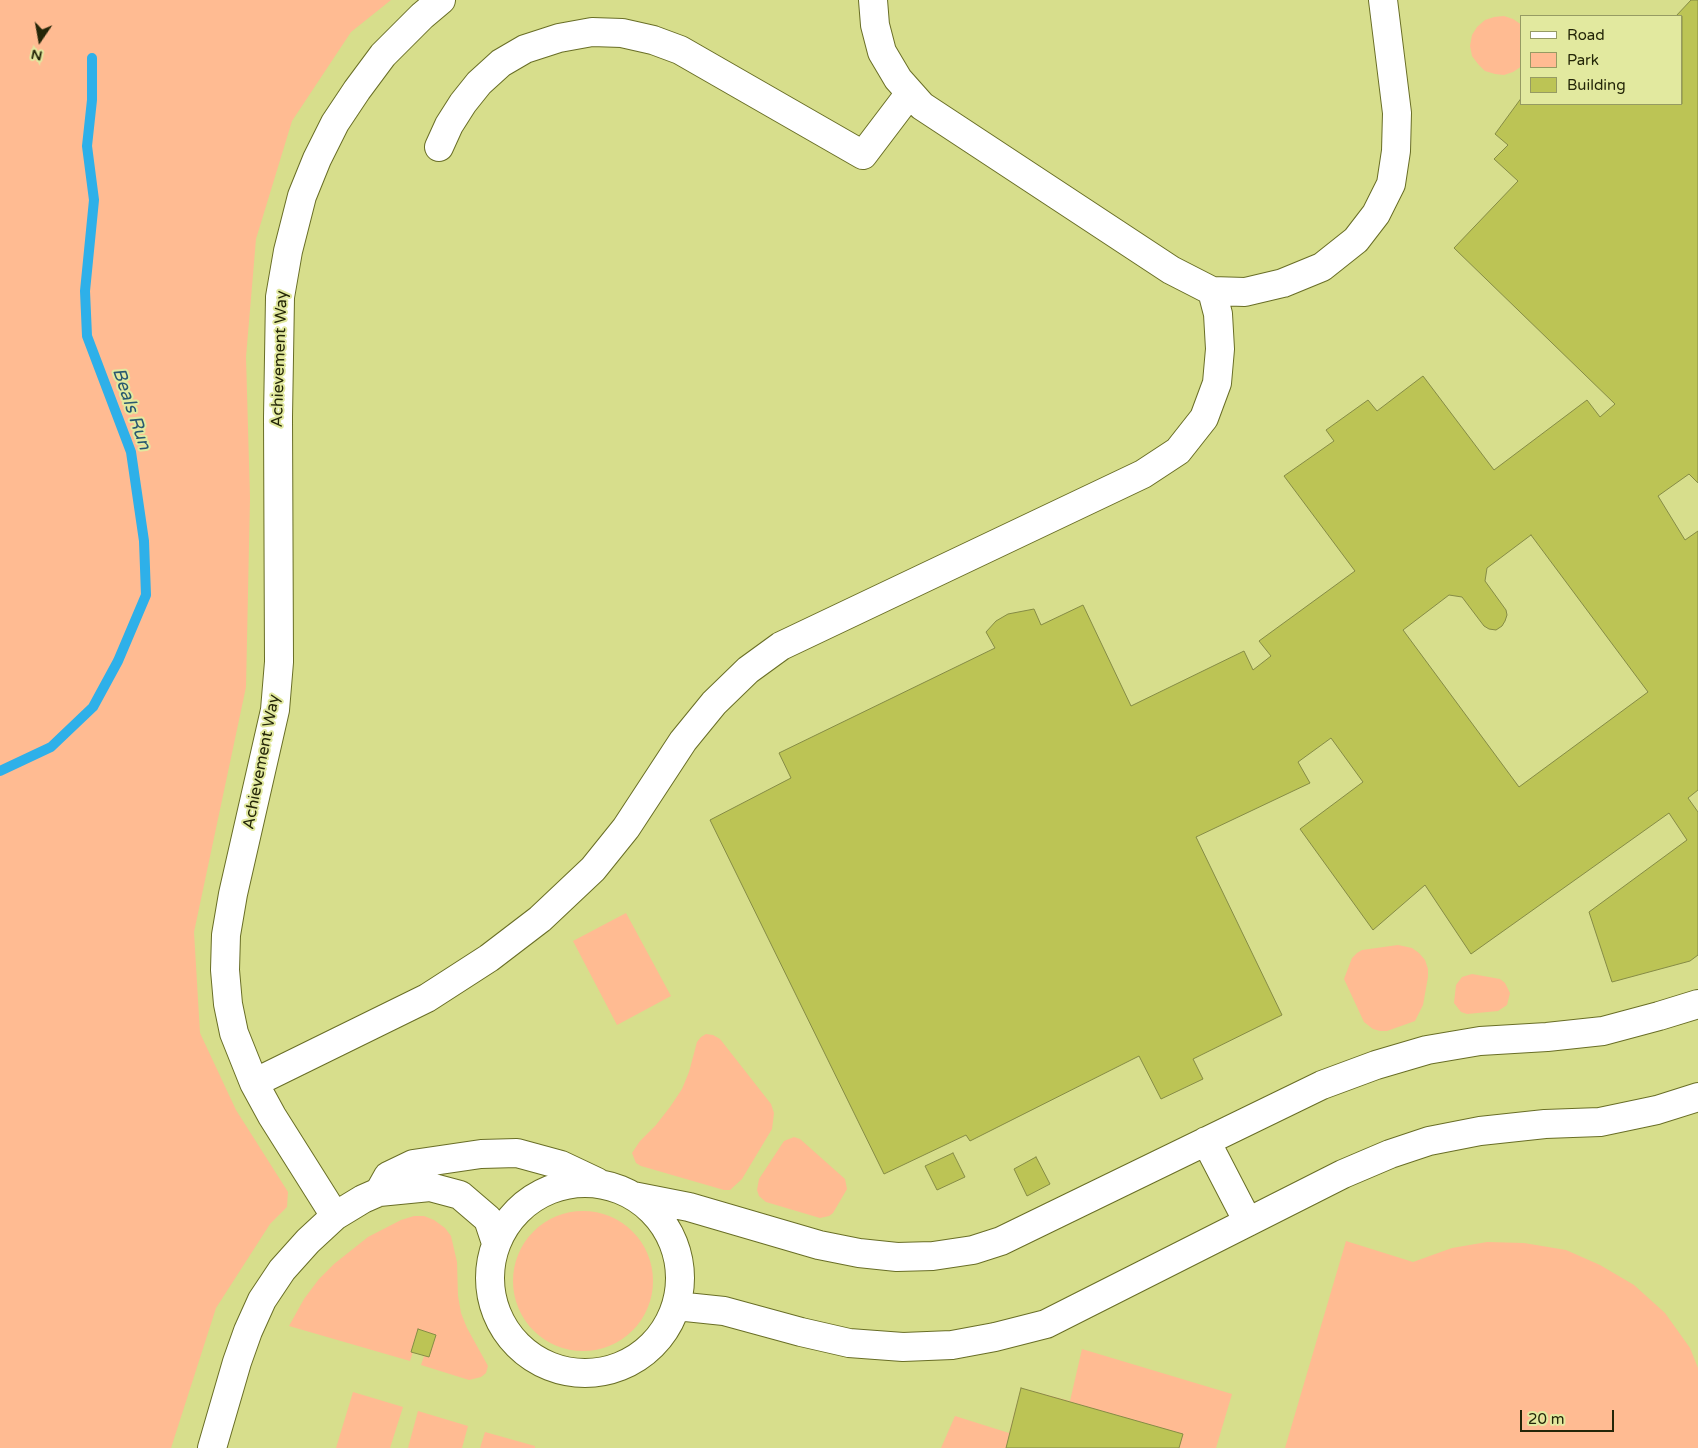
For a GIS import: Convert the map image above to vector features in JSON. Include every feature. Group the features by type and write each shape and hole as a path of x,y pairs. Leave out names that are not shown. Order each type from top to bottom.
{"street":[{"name":"Achievement Way","path":"335,1216 272,1116 254,1082 234,1032 228,1004 225,970 226,935 275,710 279,662 278,418 280,297 288,251 302,196 317,158 335,124 383,55 441,0"},
{"path":"873,0 875,25 882,52 898,79 922,106 1171,270 1212,291 1245,292 1283,283 1322,266 1356,240 1376,214 1390,184 1396,151 1396,113 1383,0"},
{"path":"439,147 449,125 463,103 479,82 501,63 525,48 560,38 592,32 646,38 680,50 863,155 910,93"},
{"path":"254,1082 427,998 489,958 540,919 593,869 626,828 683,741 714,703 748,670 781,646 1143,474 1178,452 1204,418 1217,383 1220,350 1218,314 1212,291"},
{"path":"379,1192 388,1176 413,1164 481,1154 517,1153 561,1165 633,1196 689,1207 827,1247 897,1257 933,1256 972,1250 1001,1241 1322,1085 1376,1064 1427,1050 1480,1041 1603,1031 1698,1004"},
{"path":"676,1306 724,1311 801,1332 849,1342 903,1347 952,1344 995,1337 1046,1324 1343,1174 1390,1154 1429,1141 1480,1131 1545,1124 1600,1122 1657,1110 1698,1097"},
{"path":"1206,1141 1248,1222"},
{"path":"604,1185 572,1184 542,1193 516,1212 498,1237 490,1267 491,1298 502,1327 522,1351 549,1367 580,1374 611,1370 639,1356 662,1335 676,1306 680,1275 674,1244 658,1217 633,1196"},
{"path":"212,1448 237,1362 262,1300 282,1270 308,1241 335,1216 363,1198 379,1192 430,1187 460,1195 488,1219 496,1244"}],"shaded area":[{"path":"0,0 1698,0 1698,1448 0,1448"}],"green space":[{"path":"0,0 391,0 351,32 292,121 256,239 246,357 250,498 246,687 194,932 200,1033 236,1110 288,1192 287,1207 270,1224 216,1308 171,1448 0,1448"},
{"path":"1504,16 1520,24 1520,67 1504,75 1485,71 1472,56 1470,46 1472,35 1477,27 1485,20"},
{"path":"626,913 671,996 617,1025 573,941"},
{"path":"1398,945 1412,948 1425,960 1428,977 1423,1005 1415,1021 1387,1031 1380,1031 1373,1029 1364,1022 1344,979 1352,958 1357,953 1362,950"},
{"path":"1472,974 1500,979 1505,983 1510,993 1507,1005 1498,1011 1467,1014 1461,1012 1454,1003 1456,985 1462,977"},
{"path":"706,1034 720,1039 771,1104 774,1113 772,1129 742,1179 730,1190 724,1190 641,1166 636,1163 632,1153 640,1141 656,1125 682,1089 697,1042"},
{"path":"794,1137 800,1139 845,1179 847,1189 833,1213 829,1216 820,1218 766,1202 759,1196 757,1190 759,1179 784,1141"},
{"path":"583,1211 597,1212 610,1216 632,1232 648,1254 652,1267 652,1295 648,1308 632,1330 610,1346 597,1350 583,1351 569,1350 556,1346 534,1330 518,1308 514,1295 513,1281 514,1267 518,1254 534,1232 556,1216 569,1212"},
{"path":"414,1216 424,1216 434,1220 445,1228 451,1236 457,1262 458,1296 461,1313 488,1366 486,1373 481,1377 469,1380 421,1365 424,1356 429,1357 436,1335 418,1329 410,1361 289,1326 304,1299 319,1279 334,1264 368,1237 401,1220"},
{"path":"1346,1241 1413,1262 1452,1248 1487,1242 1524,1243 1566,1250 1600,1265 1634,1285 1665,1313 1690,1348 1698,1368 1698,1448 1285,1448"},
{"path":"1082,1349 1232,1394 1216,1448 941,1448 955,1416 1009,1433 1021,1388 1070,1401"},
{"path":"353,1392 403,1407 390,1448 336,1448"},
{"path":"418,1411 468,1426 462,1448 408,1448"},
{"path":"485,1432 535,1446 535,1448 480,1448"}],"building":[{"path":"1691,0 1698,0 1698,483 1689,474 1658,496 1685,540 1698,531 1698,790 1688,798 1698,812 1698,955 1690,961 1612,982 1589,912 1687,840 1669,813 1471,954 1425,885 1373,930 1300,829 1363,782 1331,738 1298,762 1310,783 1196,837 1282,1015 1193,1059 1203,1079 1161,1099 1139,1056 970,1141 966,1135 884,1174 710,820 791,778 779,753 995,648 986,632 996,621 1008,614 1034,609 1041,625 1083,605 1131,706 1244,651 1253,670 1271,656 1259,641 1355,571 1284,476 1334,441 1326,430 1368,400 1377,411 1423,376 1494,470 1587,400 1600,417 1615,404 1454,248 1518,181 1494,159 1508,145 1495,134 1520,100 1520,105 1683,105 1683,15 1677,15","holes":["1531,535 1648,692 1519,787 1403,630 1449,595 1462,597 1484,626 1489,629 1496,630 1502,626 1507,615 1506,610 1485,581 1487,568"]},
{"path":"953,1153 965,1177 937,1190 925,1166"},
{"path":"1036,1157 1050,1184 1027,1196 1014,1169"},
{"path":"418,1329 436,1335 429,1357 411,1352"},
{"path":"1021,1388 1183,1434 1179,1448 1006,1448"}],"waterway":[{"name":"Beals Run","path":"0,771 51,747 93,707 118,661 146,595 144,541 131,452 87,336 85,291 94,200 87,146 92,100 92,58"}]}
